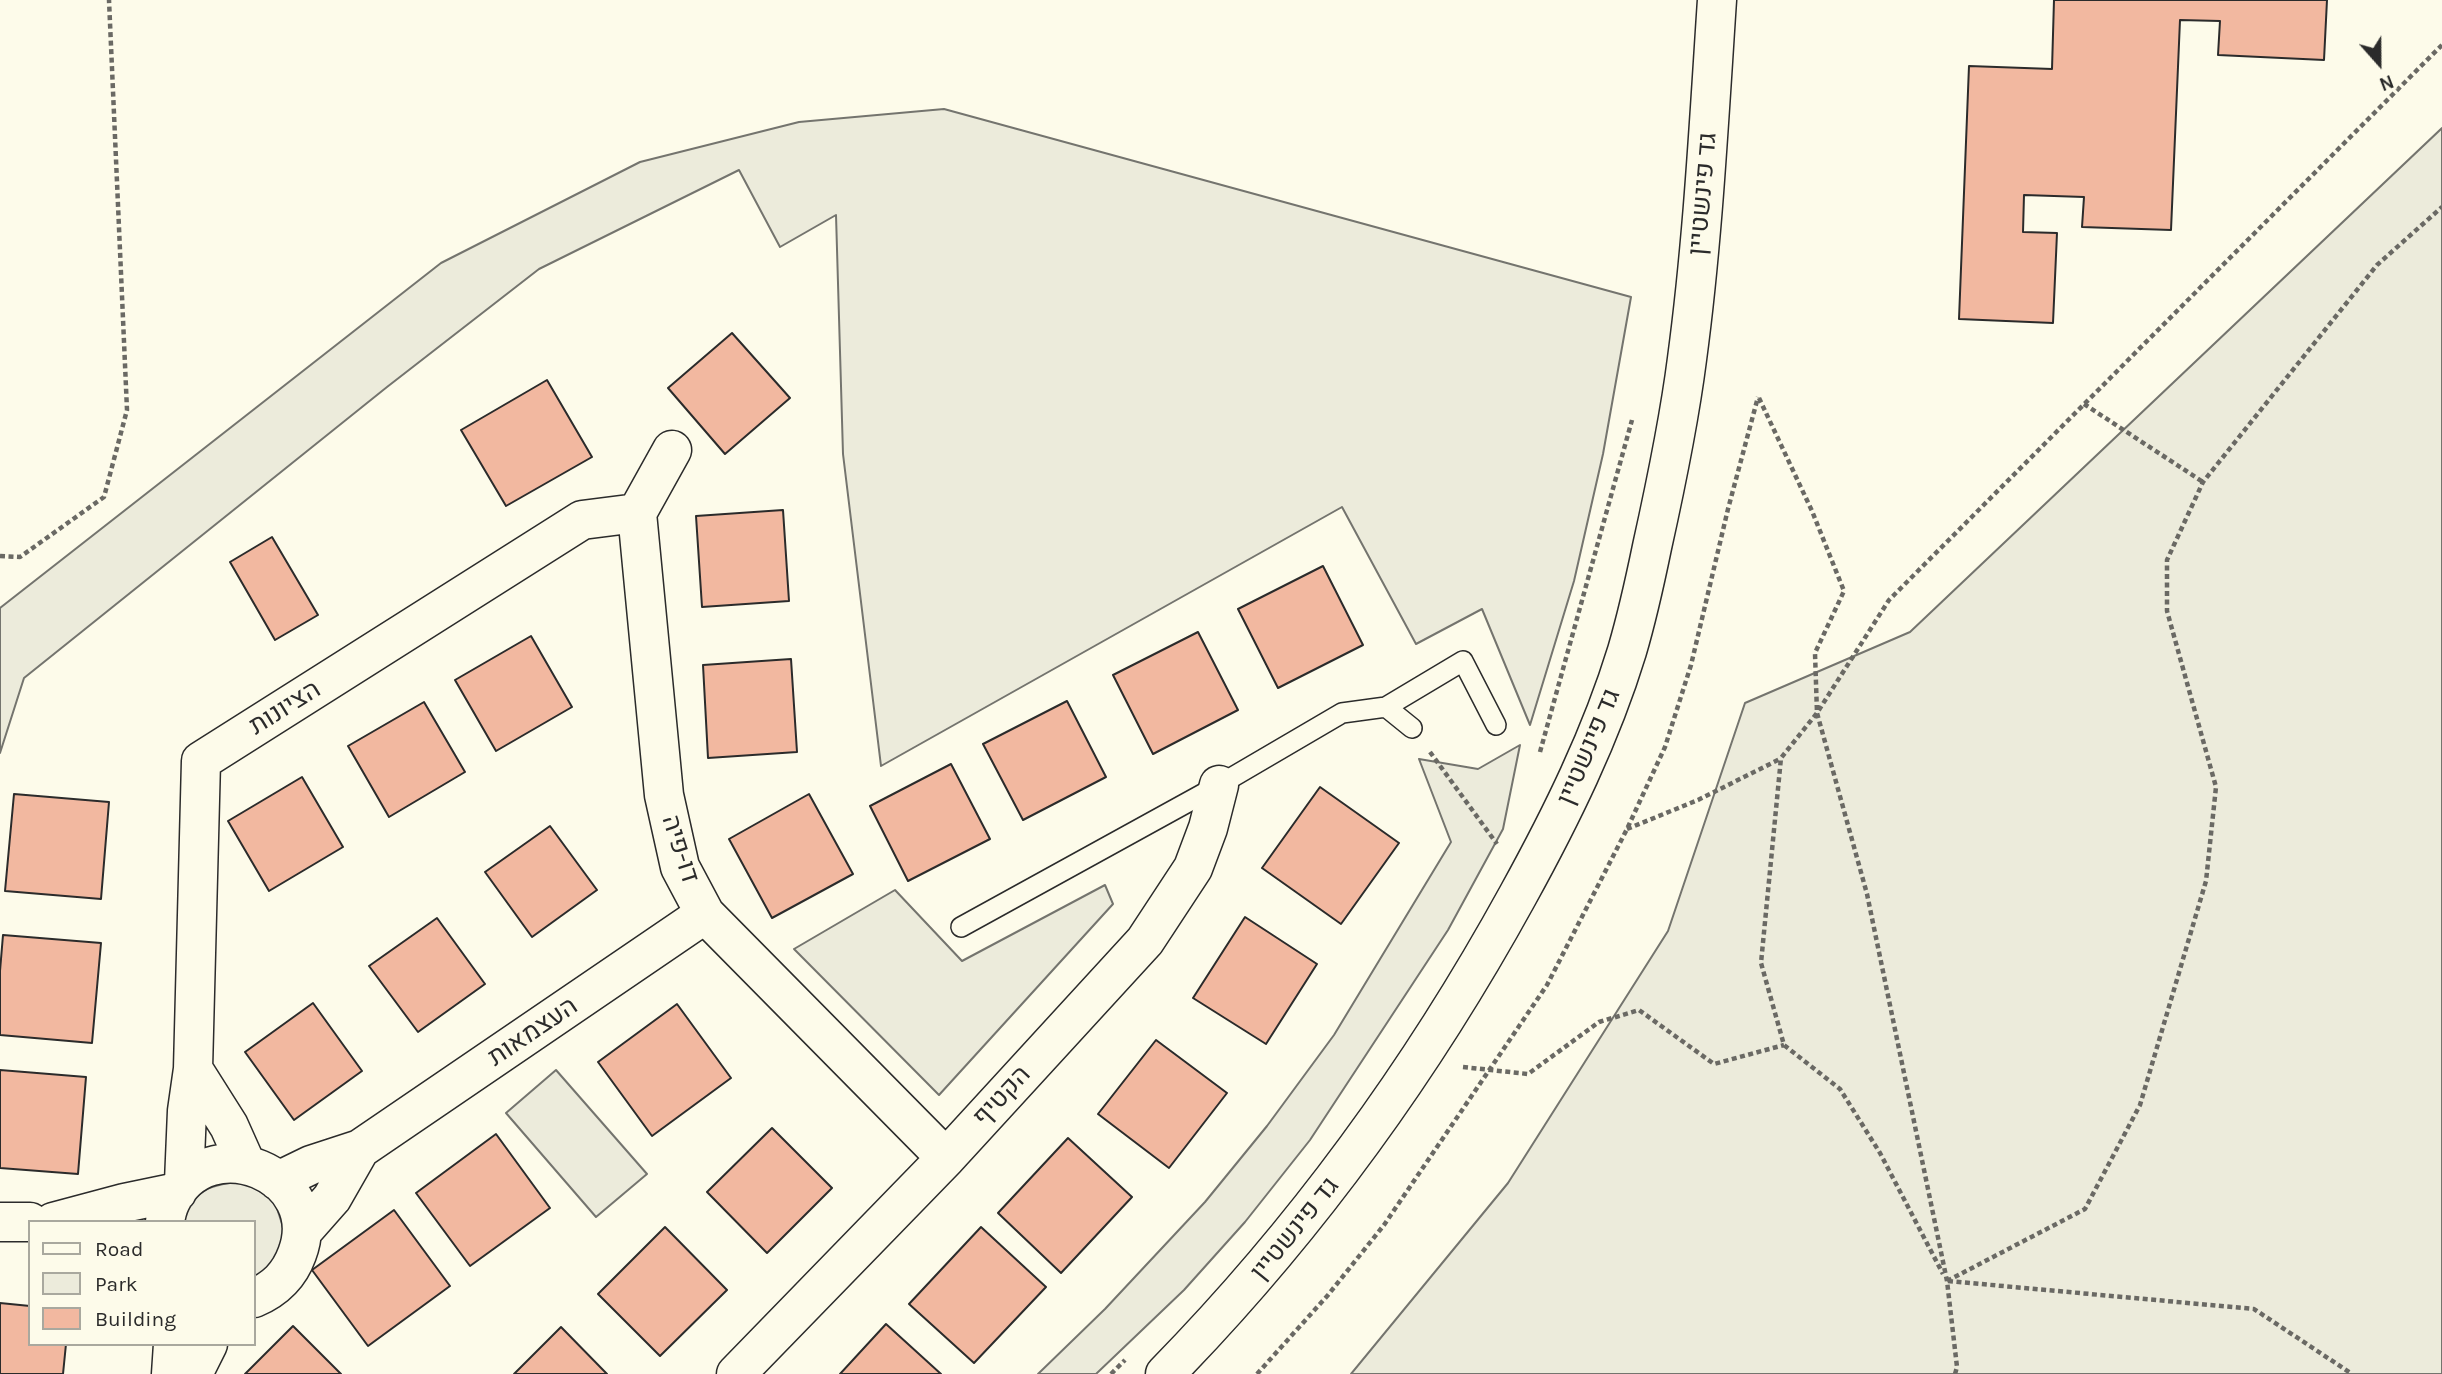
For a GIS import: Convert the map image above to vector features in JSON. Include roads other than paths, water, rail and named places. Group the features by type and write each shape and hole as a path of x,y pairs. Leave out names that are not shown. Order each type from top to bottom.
{"street":[{"name":"גד פינשטיין","path":"1166,1374 1277,1253 1331,1186 1387,1106 1461,994 1498,932 1541,854 1605,719 1628,648 1675,440 1688,358 1704,194 1717,0"},
{"path":"637,513 672,450"},
{"name":"דו-פיה","path":"637,513 664,795 680,867 705,914 946,1158"},
{"name":"הציונות","path":"175,1199 193,1069 201,761 582,520 637,513"},
{"name":"הקטיף","path":"736,1374 946,1158 1146,941 1193,868 1208,828 1219,785"},
{"name":"העצמאות","path":"262,1172 311,1165 360,1149 705,914"},
{"path":"193,1069 262,1172"},
{"name":"העצמאות","path":"302,1233 332,1198 360,1149"},
{"path":"60,1220 124,1203 175,1199 205,1169 228,1163 262,1172 287,1188 299,1209 302,1233 301,1245 292,1268 277,1286 256,1297"},
{"path":"0,1222 28,1222"},
{"path":"171,1374 173,1346"},
{"path":"193,1374 207,1346"}],"lane":[{"path":"961,928 1219,785 1342,713 1386,707 1463,661 1496,725"},
{"path":"1386,707 1412,729"}]}
